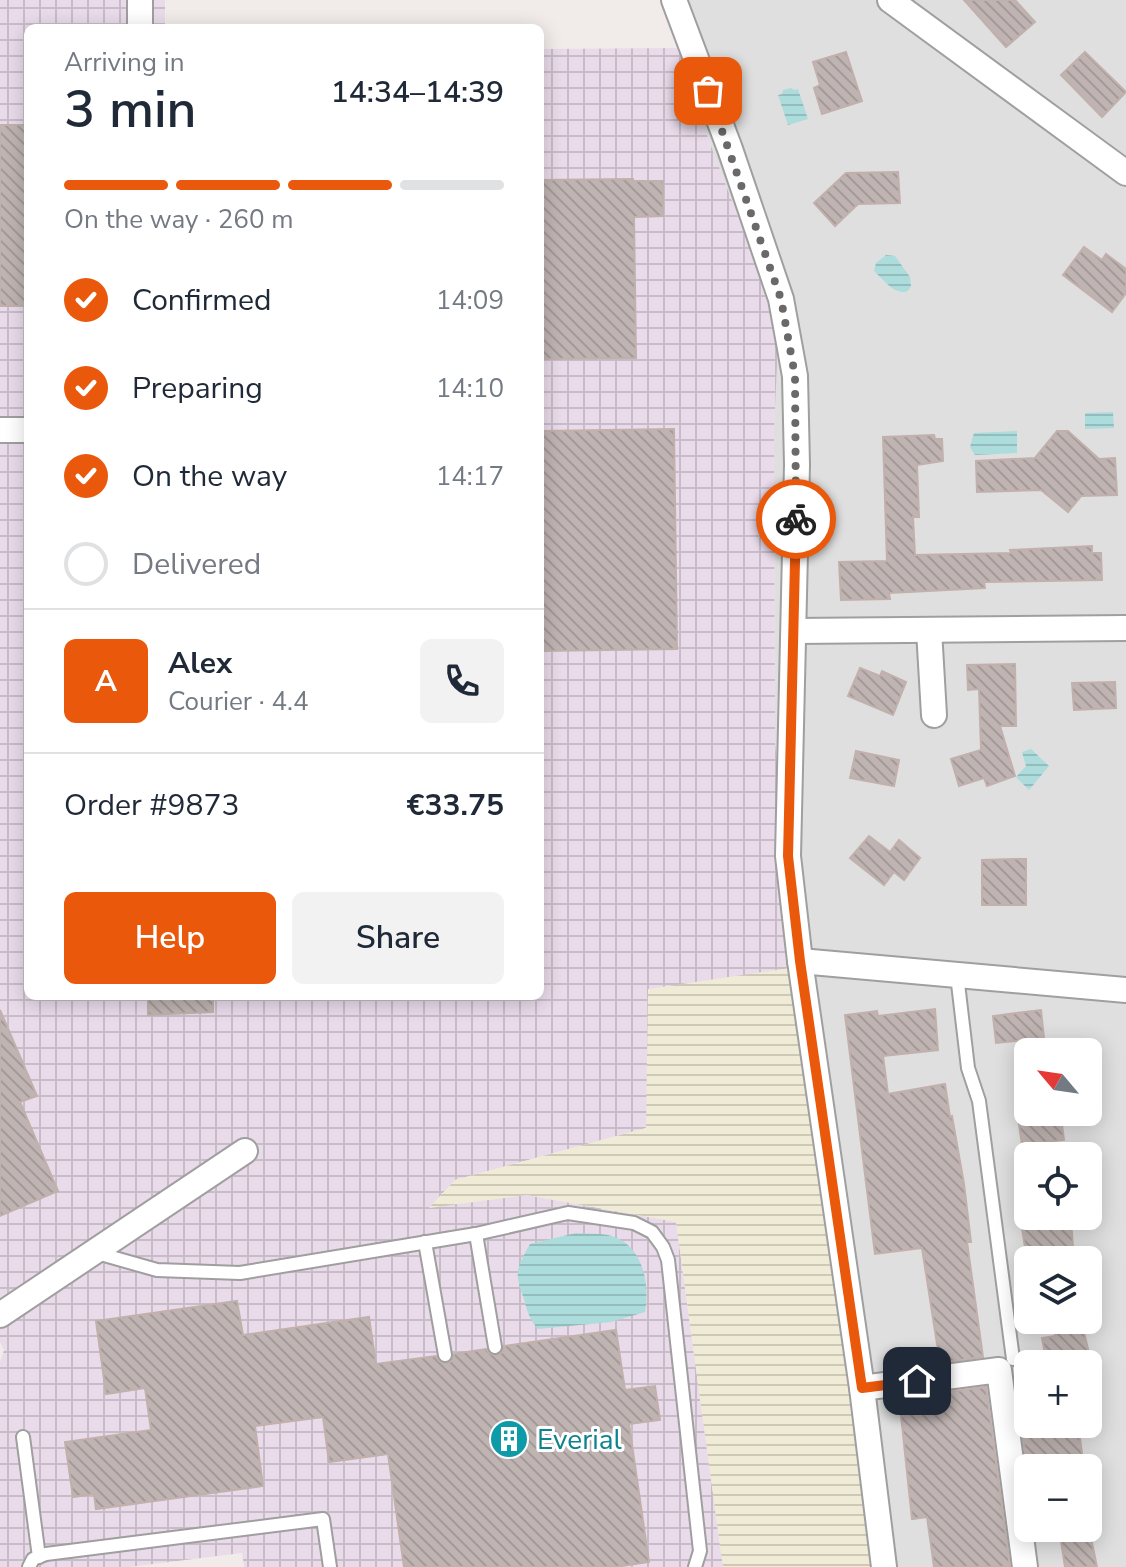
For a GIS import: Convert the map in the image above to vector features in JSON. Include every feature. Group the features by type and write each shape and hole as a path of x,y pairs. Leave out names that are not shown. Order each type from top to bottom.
{"street":[{"path":"140,0 140,24"},
{"path":"674,0 730,149 781,299 795,376 797,465 788,856 884,1567"},
{"path":"890,0 1126,173"},
{"path":"0,430 24,430"},
{"path":"794,631 1126,628"},
{"path":"929,630 934,715"},
{"path":"800,961 1126,990"},
{"path":"0,1315 245,1151"},
{"path":"862,1388 999,1370 1025,1567"}],"lane":[{"path":"957,975 968,1068 979,1101 1013,1359"},
{"path":"95,1252 157,1270 240,1273 476,1234 568,1213 634,1223 652,1232 668,1260 700,1551 695,1567"},
{"path":"476,1234 495,1347"},
{"path":"425,1242 445,1355"},
{"path":"23,1437 39,1557"},
{"path":"29,1567 33,1559 39,1557 323,1519 330,1567"}],"shaded area":[{"path":"0,0 165,0 165,24 24,24 24,1000 544,1000 544,49 680,48 708,138 761,277 778,345 774,431 775,742 797,967 646,1128 455,1180 430,1207 527,1195 676,1222 723,1567 244,1567 242,1553 129,1567 0,1567 0,1362 4,1350 0,1342"},
{"path":"663,0 1126,0 1126,1567 873,1567 797,967 775,742 774,431 778,345 761,277 708,138"},
{"path":"797,967 873,1567 723,1567 676,1222 527,1195 429,1208 455,1180 646,1128 648,989"}],"water":[{"path":"791,88 798,89 808,119 788,125 778,95"},
{"path":"886,255 895,256 910,277 908,291 894,289 874,271 876,263"},
{"path":"1113,412 1114,428 1085,429 1085,413"},
{"path":"1017,431 1017,453 975,455 970,447 974,433"},
{"path":"1031,749 1049,766 1029,790 1016,777 1026,766 1022,752"},
{"path":"576,1233 608,1235 629,1246 645,1277 645,1312 611,1322 538,1329 529,1315 521,1290 519,1265 530,1244"}],"building":[{"path":"964,0 1015,0 1035,22 1006,47"},
{"path":"846,52 862,101 822,114 814,88 820,85 813,62"},
{"path":"1085,52 1126,92 1102,117 1061,75"},
{"path":"0,125 24,125 24,306 0,306"},
{"path":"898,172 900,203 858,204 835,226 814,203 846,173"},
{"path":"544,180 663,181 663,216 634,217 636,358 544,359"},
{"path":"1084,247 1102,260 1106,254 1126,269 1126,293 1112,312 1063,275"},
{"path":"674,429 677,649 544,651 544,431"},
{"path":"1057,431 1068,431 1099,459 1115,458 1117,495 1081,496 1068,512 1041,490 977,492 976,461 1035,458"},
{"path":"934,435 935,439 942,439 943,461 917,465 919,517 913,517 915,555 1011,553 1010,550 1092,546 1092,553 1101,553 1102,580 984,582 985,588 889,593 890,599 841,600 839,562 887,561 883,437"},
{"path":"1015,664 1016,726 1000,726 1015,776 987,786 984,778 959,786 951,759 981,750 979,689 968,690 967,665"},
{"path":"860,668 880,676 882,671 906,682 893,715 848,696"},
{"path":"1115,682 1116,708 1074,710 1072,683"},
{"path":"856,751 899,760 894,786 850,778"},
{"path":"869,836 890,852 899,840 920,858 904,880 894,872 884,885 850,858"},
{"path":"1026,859 1026,905 982,905 982,860"},
{"path":"148,1000 213,1000 213,1012 148,1015"},
{"path":"935,1009 938,1050 883,1056 888,1094 945,1084 952,1116 964,1184 971,1242 967,1242 983,1357 940,1363 922,1248 875,1254 845,1015 877,1011 878,1016"},
{"path":"0,1010 37,1096 20,1102 58,1191 0,1216"},
{"path":"1041,1010 1044,1038 1014,1038 1014,1041 996,1043 993,1016"},
{"path":"1019,1126 1062,1126 1064,1140 1022,1142"},
{"path":"1022,1230 1072,1230 1073,1246 1025,1246"},
{"path":"237,1301 243,1335 369,1317 376,1364 436,1356 446,1364 454,1354 486,1349 496,1356 504,1346 616,1330 625,1390 655,1386 660,1420 629,1424 649,1562 615,1567 404,1567 388,1454 329,1462 323,1417 255,1426 263,1486 96,1509 94,1494 73,1497 65,1442 151,1430 145,1388 106,1394 96,1321"},
{"path":"1084,1334 1088,1350 1044,1350 1042,1338"},
{"path":"986,1387 1010,1567 934,1567 927,1517 912,1519 900,1406 912,1404 912,1397"},
{"path":"1023,1438 1080,1438 1082,1454 1025,1454"},
{"path":"1061,1542 1092,1542 1097,1567 1065,1567"}],"way so far":[{"path":"708,91 781,299 795,376 796,519"}],"place":[{"name":"Everial","path":"509,1439"}],"route":[{"path":"796,519 788,856 800,961 862,1388 917,1381"}]}
